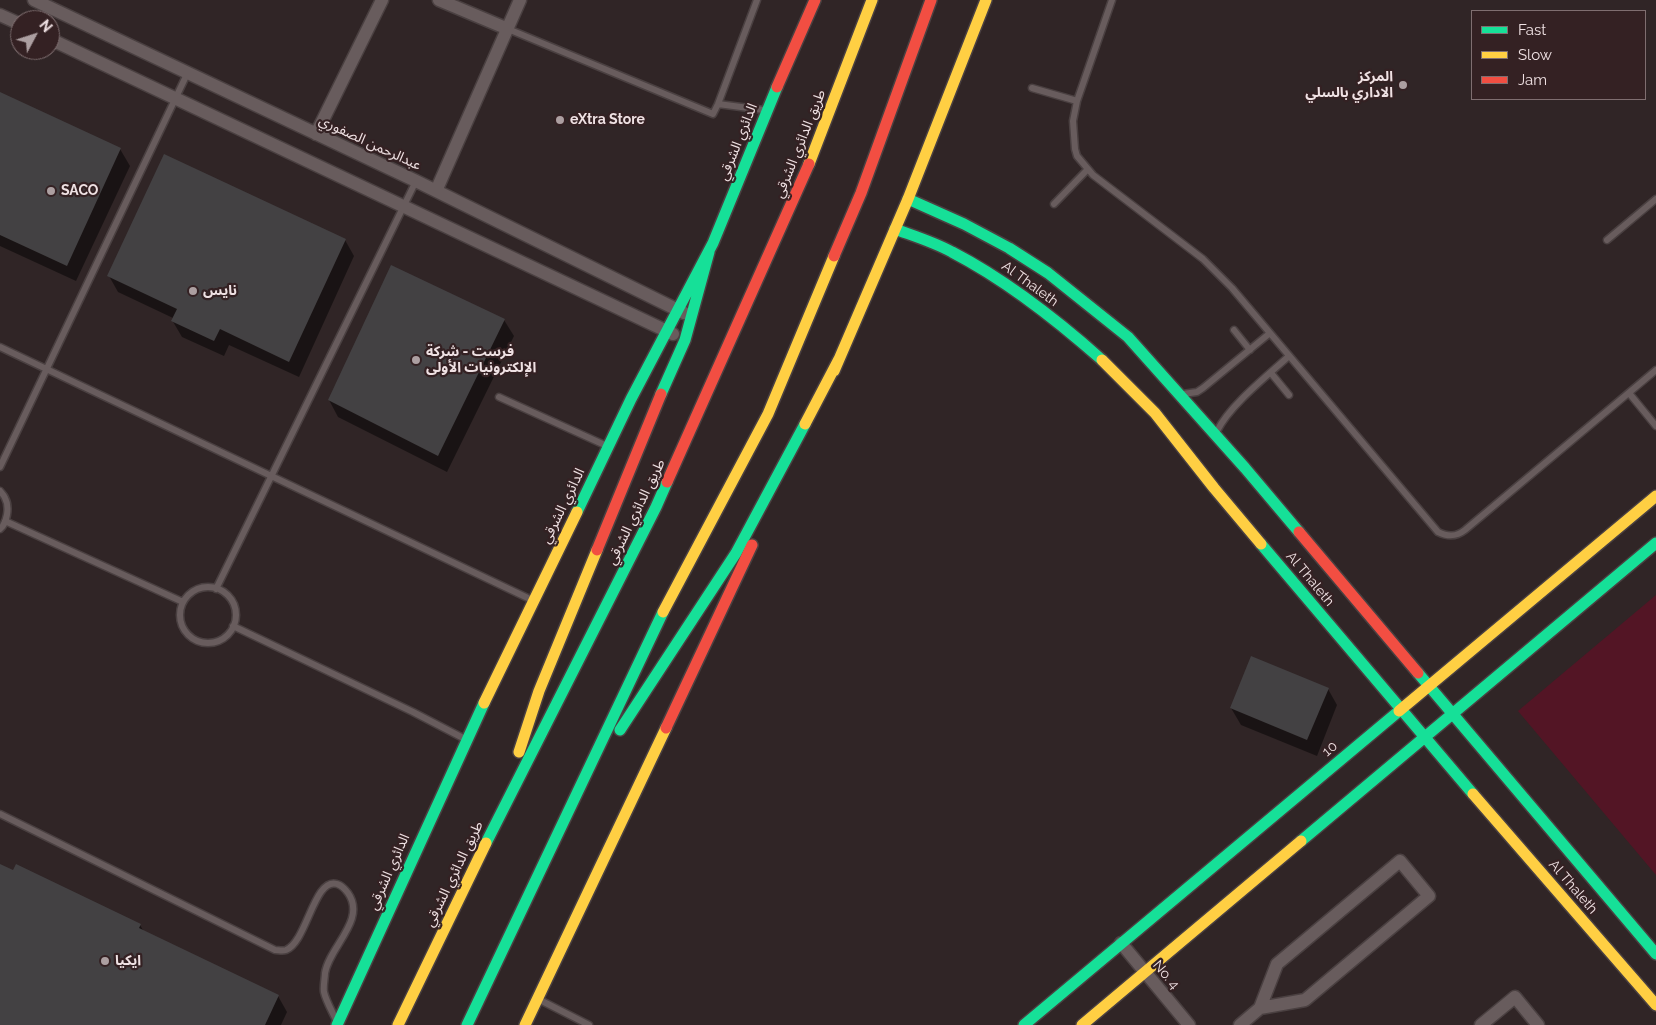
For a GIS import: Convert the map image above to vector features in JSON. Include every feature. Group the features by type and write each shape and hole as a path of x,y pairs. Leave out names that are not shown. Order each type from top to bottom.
{"main road":[{"name":"الدائري الشرقي","path":"337,1024 466,740 533,600 631,399 709,252 767,110 815,0"},
{"name":"طريق الدائري الشرقي","path":"398,1025 491,833 664,490 808,168 872,0"},
{"path":"467,1025 659,620 768,414 861,192 932,0"},
{"path":"525,1025 839,359 908,199 986,0"},
{"name":"Al Thaleth","path":"908,199 964,224 1009,248 1048,273 1128,337 1216,435 1656,954"},
{"name":"Al Thaleth","path":"895,229 951,252 994,276 1072,334 1106,364 1155,413 1221,496 1424,738 1656,1005"},
{"path":"491,833 539,691 649,422 685,340 709,252"},
{"path":"567,811 736,553 839,359"},
{"name":"10","path":"1024,1025 1656,496"},
{"path":"1082,1025 1656,543"}],"street":[{"name":"عبدالرحمن الصفوري","path":"34,0 416,180 691,316"},
{"path":"316,134 382,0"},
{"path":"439,0 508,29"},
{"path":"436,191 520,0"},
{"path":"60,43 685,340"},
{"path":"1240,1025 1260,1008 1276,964 1400,861 1429,896 1305,1000 1260,1008"},
{"name":"No. 4","path":"1121,943 1189,1025"},
{"path":"1481,1025 1515,997 1538,1025"}],"lane":[{"path":"508,29 713,114 757,0"},
{"path":"1112,0 1077,101 1073,121 1077,156 1088,169 1203,259 1232,288 1441,534 1451,536 1465,530 1655,372"},
{"path":"0,467 188,72"},
{"path":"1032,88 1077,101"},
{"path":"718,104 767,110"},
{"path":"1054,204 1088,169"},
{"path":"216,589 416,180"},
{"path":"1607,240 1656,199"},
{"path":"1234,330 1250,350"},
{"path":"1179,394 1197,392 1204,388 1270,333"},
{"path":"0,347 533,600"},
{"path":"1216,435 1220,424 1230,412 1289,356"},
{"path":"1271,373 1290,395"},
{"path":"1628,394 1656,426"},
{"path":"499,397 609,447"},
{"path":"0,492 6,498 8,512 0,529"},
{"path":"5,521 183,602"},
{"path":"210,587 216,589 224,591 234,604 236,618 232,631 220,641 205,643 192,639 182,626 179,613 184,598 196,589 210,587"},
{"path":"233,626 466,740"},
{"path":"0,814 274,950 286,950 297,941 323,888 333,883 339,884 354,902 352,919 326,970 324,991 337,1024"},
{"path":"537,999 579,1023 589,1025"}],"shaded area":[{"path":"1656,595 1656,875 1518,711"}],"building":[{"name":"SACO","path":"0,92 121,148 67,266 0,235"},
{"path":"164,154 346,239 289,362 220,329 214,341 171,321 177,309 107,276"},
{"name":"فرست - شركة الإلكترونيات الأولى","path":"391,265 505,319 438,456 328,400"},
{"path":"1251,656 1329,688 1307,740 1230,708"},
{"name":"ايكيا","path":"0,864 13,870 16,864 141,924 139,928 279,995 265,1025 0,1025"}],"traffic: fast":[{"path":"577,512 631,399 713,243 777,87"},
{"path":"908,199 964,224 1009,248 1048,273 1128,337 1245,468 1299,532"},
{"path":"895,229 945,248 992,275 1049,316 1102,360"},
{"path":"661,394 685,340 709,252"},
{"path":"620,730 736,553 805,424"},
{"path":"486,843 667,482"},
{"path":"1301,841 1656,543"},
{"path":"1261,544 1473,794"},
{"path":"467,1025 663,612"},
{"path":"1418,673 1656,954"},
{"path":"337,1025 484,703"},
{"path":"1024,1025 1399,711"}],"traffic: slow":[{"path":"809,164 872,0"},
{"path":"834,371 908,199 986,0"},
{"path":"663,612 768,414 834,256"},
{"path":"805,424 839,359"},
{"path":"1102,360 1155,413 1261,544"},
{"path":"1399,711 1656,496"},
{"path":"484,703 577,512"},
{"path":"519,752 539,691 597,550"},
{"path":"525,1025 666,728"},
{"path":"1473,794 1656,1005"},
{"path":"1082,1025 1301,841"},
{"path":"398,1025 486,843"}],"traffic: jam":[{"path":"777,87 815,0"},
{"path":"834,256 861,193 931,0"},
{"path":"667,482 809,164"},
{"path":"597,550 661,394"},
{"path":"1299,532 1418,673"},
{"path":"666,728 752,545"}],"place":[{"name":"المركز الاداري بالسلي","path":"1403,85"},
{"name":"eXtra Store","path":"560,120"},
{"name":"SACO","path":"51,191"},
{"name":"نايس","path":"193,291"},
{"name":"فرست - شركة الإلكترونيات الأولى","path":"416,360"},
{"name":"ايكيا","path":"105,961"}]}
